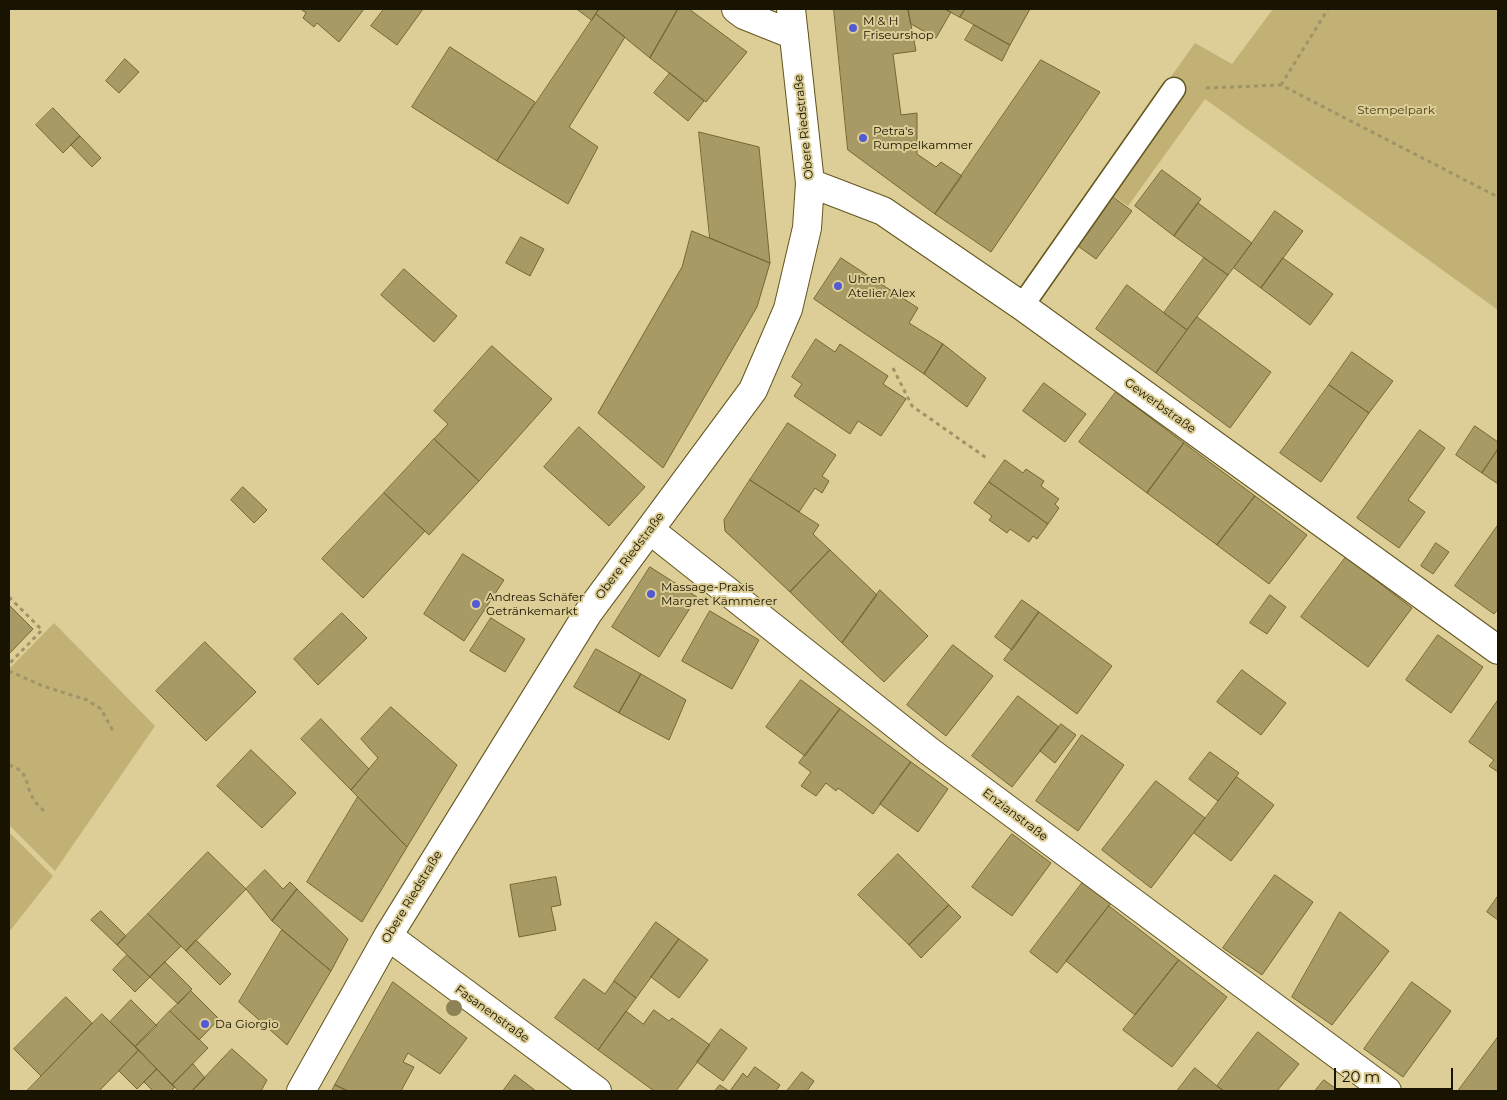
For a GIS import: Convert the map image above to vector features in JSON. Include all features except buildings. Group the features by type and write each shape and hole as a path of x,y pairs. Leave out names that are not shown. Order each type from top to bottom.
{"street":[{"path":"736,9 744,15 793,22"},
{"name":"Obere Riedstraße","path":"301,1091 388,936 497,757 588,613 753,390 788,309 807,228 810,183 793,22"},
{"name":"Gewerbstraße","path":"810,183 883,211 1022,306 1498,650"},
{"name":"Enzianstraße","path":"650,530 929,751 1387,1091"},
{"name":"Fasanenstraße","path":"388,936 597,1091"}],"lane":[{"path":"1022,306 1174,89"}],"path":[{"path":"1281,85 1328,9"},
{"path":"1174,89 1281,85 1498,197"},
{"path":"893,368 912,406 988,459"},
{"path":"9,597 42,630 9,664"},
{"path":"9,671 44,686 87,700 101,709 113,731"},
{"path":"9,765 15,767 26,777 34,800 46,813"}],"green space":[{"name":"Stempelpark","path":"1273,9 1498,9 1498,310 1205,99 1128,206 1095,183 1195,43 1232,64"},
{"path":"54,623 155,726 55,871 9,825 9,669"},
{"path":"9,832 53,876 9,932"}],"place":[{"name":"M & H Friseurshop","path":"853,28"},
{"name":"Petra's Rumpelkammer","path":"863,138"},
{"name":"Uhren Atelier Alex","path":"838,286"},
{"name":"Massage-Praxis Margret Kämmerer","path":"651,594"},
{"name":"Andreas Schäfer Getränkemarkt","path":"476,604"},
{"name":"Da Giorgio","path":"205,1024"}]}
